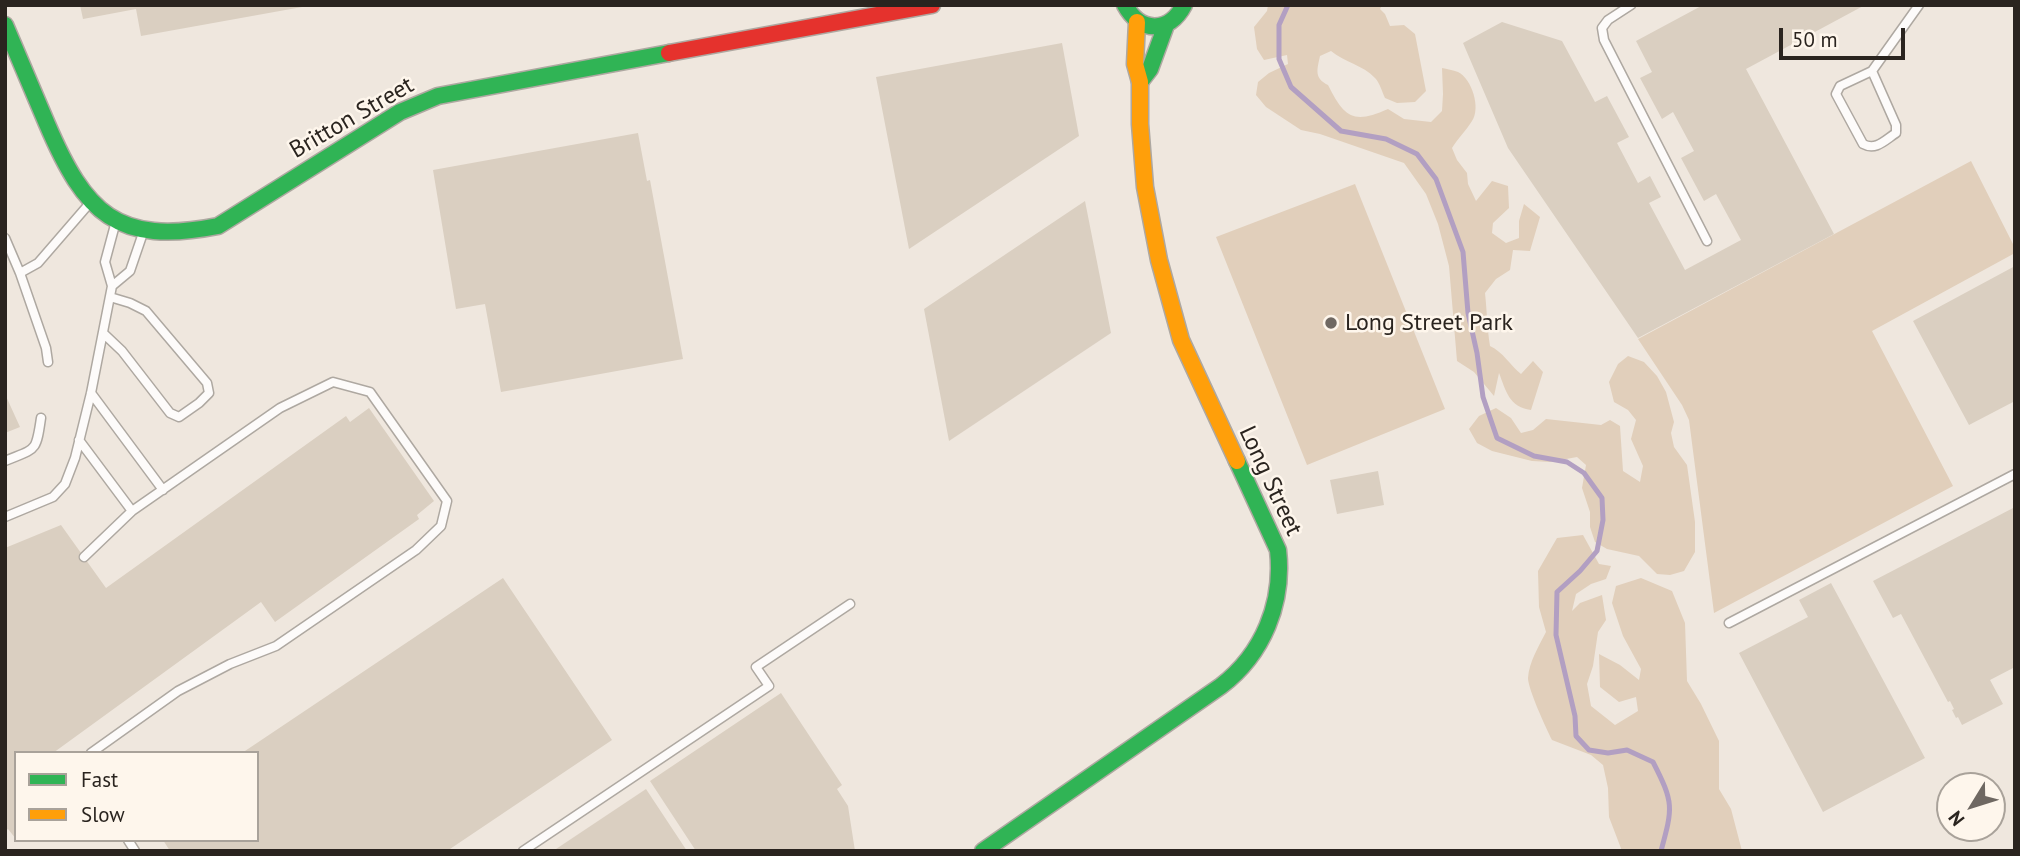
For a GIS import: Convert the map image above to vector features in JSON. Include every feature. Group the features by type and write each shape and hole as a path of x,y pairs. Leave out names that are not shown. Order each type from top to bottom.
{"street":[{"name":"Britton Street","path":"5,25 73,181 91,202 116,220 143,231 174,234 218,226 389,118 438,96 932,5"},
{"path":"1125,5 1137,22 1157,27 1175,19 1184,5"},
{"name":"Long Street","path":"983,851 1208,695 1241,669 1261,641 1276,605 1281,568 1278,550 1181,340 1159,260 1145,187 1140,82 1135,64 1137,22"},
{"name":"Long Street","path":"1140,82 1150,69 1166,25"}],"lane":[{"path":"1631,5 1608,20 1602,28 1604,40 1707,241"},
{"path":"1871,71 1896,125 1896,133 1876,147 1870,148 1863,144 1836,94 1840,86 1871,71 1919,5"},
{"path":"20,273 38,263 91,202"},
{"path":"5,517 53,497 65,484 75,458 110,298 112,286 105,262 116,220"},
{"path":"112,286 130,271 143,231"},
{"path":"5,238 20,273 46,348 48,362"},
{"path":"103,333 122,351 170,413 178,417 200,403 209,393 207,383 146,311 110,298"},
{"path":"84,558 132,511 280,408 333,382 370,392 447,501 441,526 416,550 276,646 230,664 178,691 94,751"},
{"path":"91,393 163,490"},
{"path":"5,461 35,447 41,418"},
{"path":"79,440 132,511"},
{"path":"1729,623 2015,474"},
{"path":"523,851 769,686 756,667 850,604"}],"shaded area":[{"path":"1268,5 1382,5 1380,9 1390,26 1404,25 1415,34 1426,91 1415,102 1397,103 1385,98 1377,80 1365,70 1331,51 1320,56 1319,76 1339,104 1351,115 1366,117 1388,109 1404,119 1431,122 1442,111 1442,68 1458,72 1471,87 1475,115 1452,148 1467,173 1468,184 1476,201 1492,181 1508,186 1509,208 1493,223 1492,233 1506,243 1519,238 1519,221 1524,204 1540,217 1530,251 1513,250 1510,270 1496,279 1485,293 1490,346 1521,374 1533,361 1543,372 1531,410 1513,402 1499,373 1494,396 1474,372 1457,361 1449,266 1438,224 1426,194 1404,163 1301,130 1266,107 1256,95 1258,82 1288,64 1287,55 1264,60 1257,49 1254,27 1267,11"},
{"path":"1971,161 2015,248 2015,253 1872,331 1953,486 1714,613 1689,420 1638,339"},
{"name":"Long Street Park","path":"1355,184 1445,409 1307,465 1216,237"},
{"path":"1628,356 1644,362 1657,376 1666,392 1674,422 1671,433 1674,447 1687,465 1695,522 1695,552 1684,571 1670,575 1657,574 1639,556 1607,549 1595,542 1590,527 1590,512 1582,488 1586,465 1577,457 1550,462 1532,461 1492,451 1477,443 1469,429 1479,416 1496,408 1511,418 1521,433 1533,430 1546,419 1601,425 1610,420 1620,426 1623,471 1640,482 1643,466 1631,439 1636,420 1628,410 1614,402 1609,382 1618,364"},
{"path":"1583,535 1599,564 1611,566 1606,579 1591,584 1576,594 1572,611 1580,603 1602,595 1606,620 1598,632 1593,666 1587,684 1591,706 1615,725 1638,711 1636,697 1619,702 1600,687 1599,654 1620,665 1639,680 1641,669 1623,636 1612,603 1616,586 1641,578 1672,591 1685,623 1687,681 1719,741 1719,789 1731,809 1742,851 1622,851 1609,817 1608,788 1603,765 1591,755 1552,740 1528,678 1532,660 1546,632 1539,607 1538,571 1557,538"}],"building":[{"path":"80,5 302,7 141,36 136,9 83,19"},
{"path":"1703,5 1865,5 1746,69 1834,234 1638,338 1508,148 1463,43 1502,22 1562,41 1595,102 1607,96 1629,137 1617,143 1638,183 1650,176 1661,197 1649,203 1685,270 1741,240 1716,194 1704,201 1681,158 1694,151 1673,112 1662,119 1640,78 1652,72 1636,41"},
{"path":"1062,43 1079,136 909,249 876,77"},
{"path":"638,133 647,181 650,180 683,359 501,392 485,304 456,309 433,170"},
{"path":"1085,201 1111,333 949,441 924,309"},
{"path":"2015,266 2015,401 1969,425 1913,321"},
{"path":"5,394 20,427 5,433"},
{"path":"369,408 434,501 417,515 419,519 275,622 261,602 56,751 14,751 14,836 8,829 5,831 5,548 61,525 106,588 346,416 350,422"},
{"path":"1378,471 1384,505 1337,514 1330,480"},
{"path":"2015,507 2015,667 1990,680 2003,704 1962,725 1901,614 1893,618 1873,581"},
{"path":"503,578 612,740 447,851 170,851 164,842 259,842 259,751 245,751"},
{"path":"1831,583 1925,758 1823,812 1739,653 1808,617 1799,600"},
{"path":"781,693 842,785 837,789 848,806 855,851 696,851 650,781"},
{"path":"646,789 687,851 553,851"}],"waterway":[{"path":"1288,5 1279,25 1279,59 1291,87 1341,131 1386,139 1417,154 1436,179 1463,252 1468,313 1483,397 1497,438 1534,456 1567,462 1584,473 1602,498 1603,520 1597,551 1557,592 1556,635 1575,716 1576,736 1589,750 1608,753 1627,750 1653,762 1660,776 1669,805 1668,824 1661,851"}],"traffic: fast":[{"path":"1125,5 1138,21 1154,26 1171,21 1184,5"},
{"path":"5,25 61,155 91,201 109,216 130,226 154,231 183,231 218,226 400,112 438,96 669,53"},
{"path":"1140,82 1150,69 1166,25"},
{"path":"983,851 1221,686 1236,673 1259,643 1268,626 1278,589 1278,550 1237,461"}],"traffic: slow":[{"path":"1137,22 1135,64 1140,82 1145,187 1159,260 1181,340 1237,461"}],"traffic: jam":[{"path":"669,53 932,5"}],"place":[{"name":"Long Street Park","path":"1331,323"}]}
